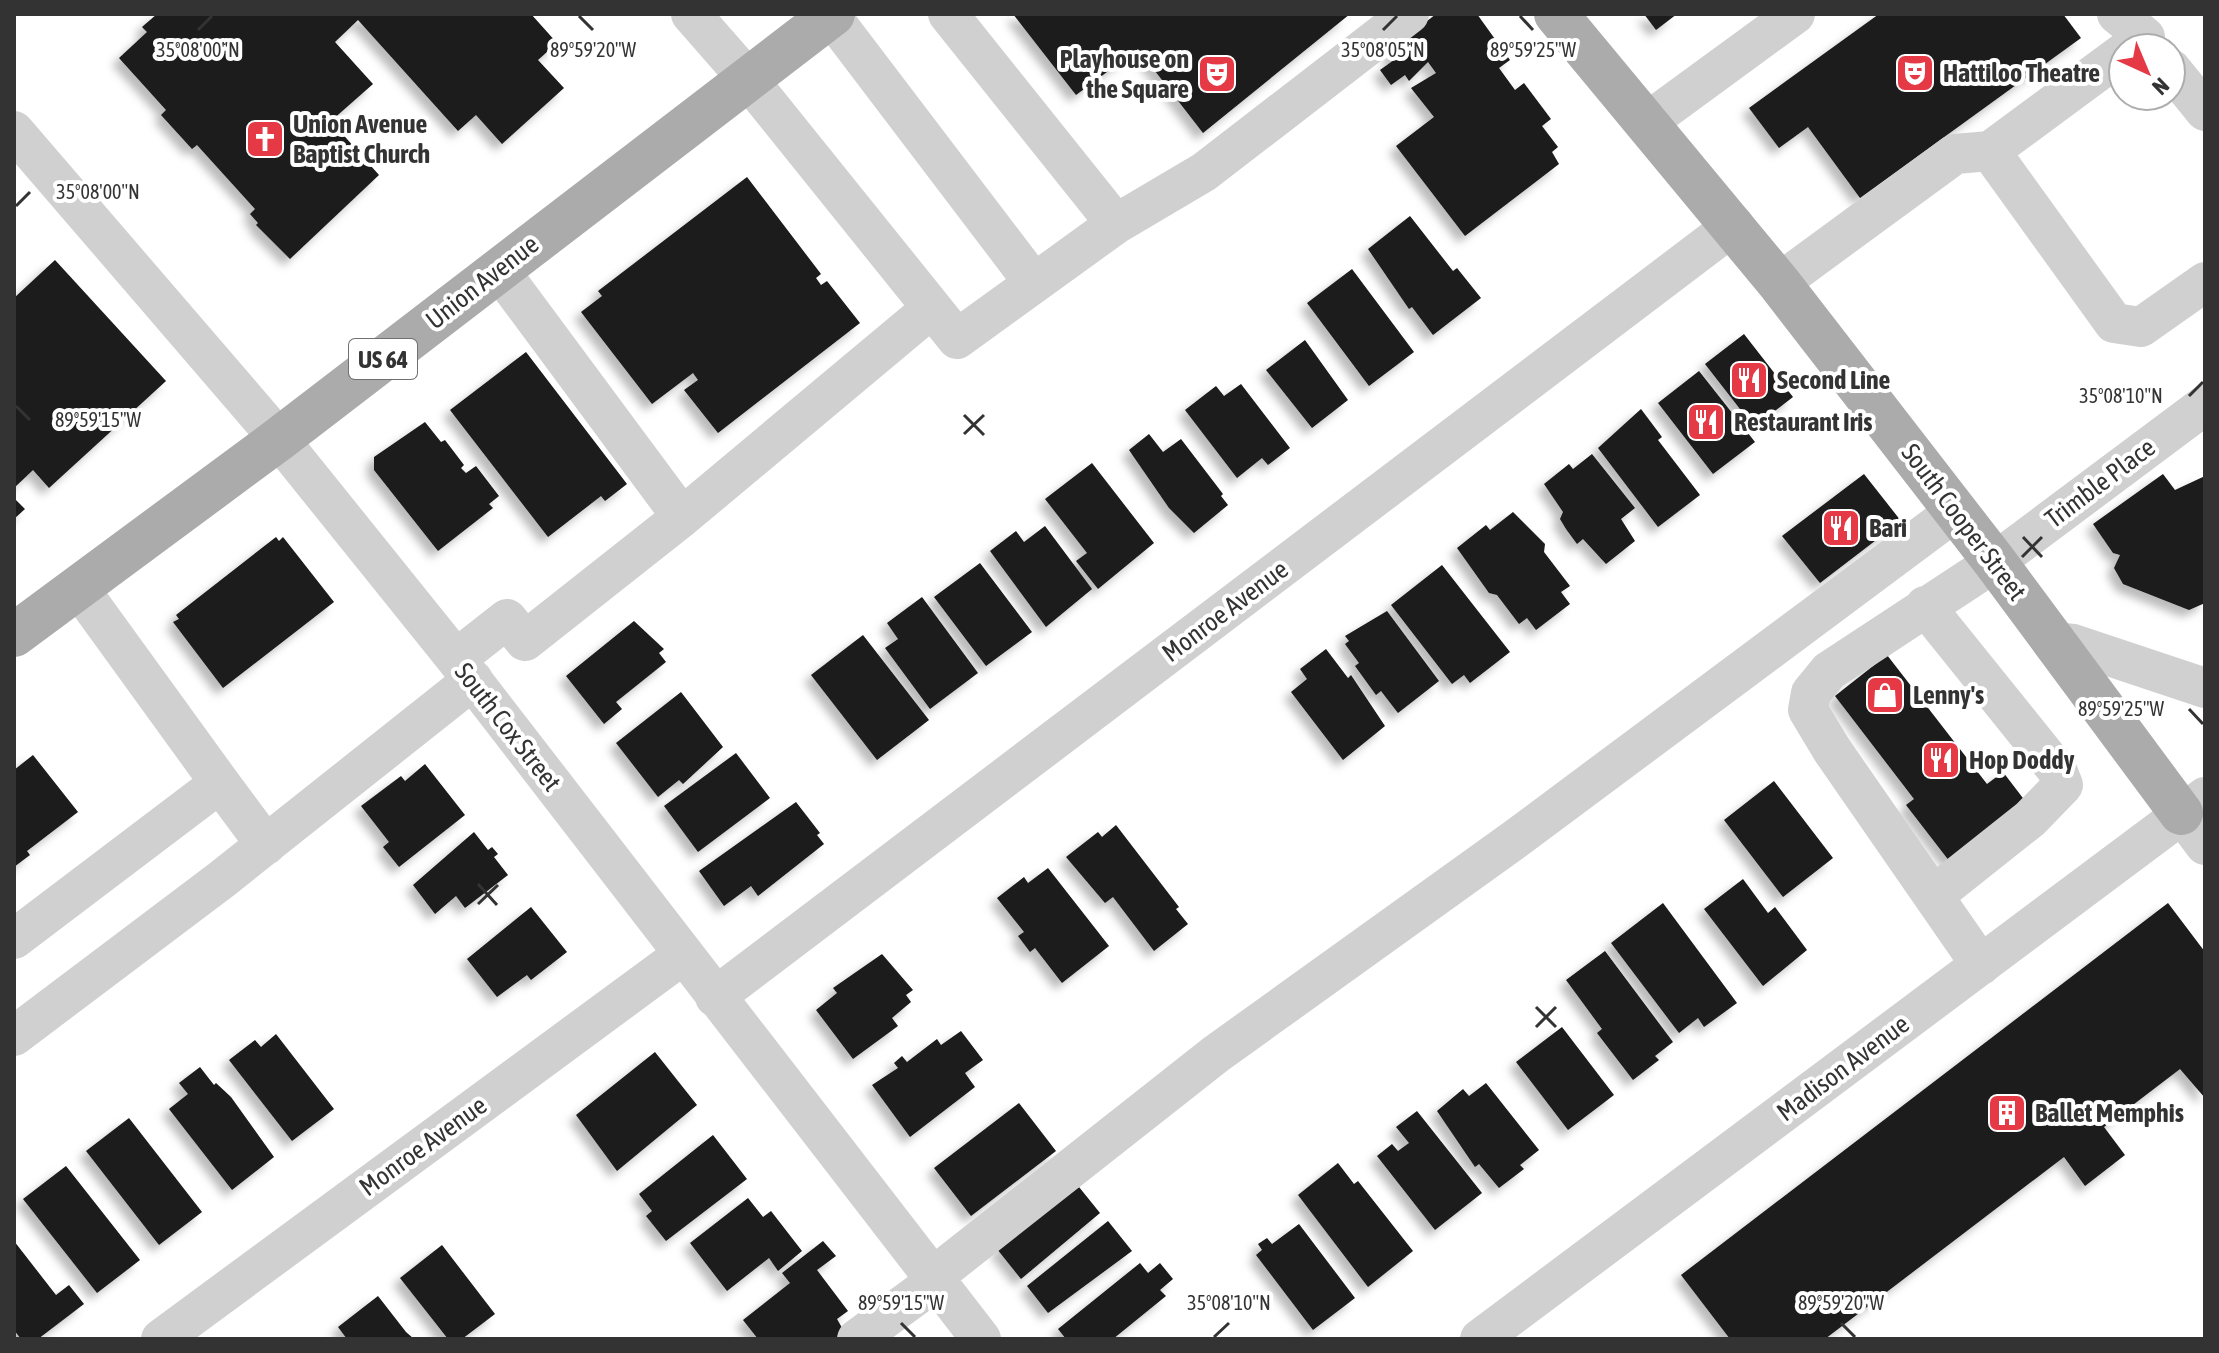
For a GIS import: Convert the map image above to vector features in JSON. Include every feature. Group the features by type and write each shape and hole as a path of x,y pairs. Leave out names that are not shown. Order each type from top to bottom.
{"main road":[{"name":"South Cooper Street","path":"1556,14 1734,225 2055,642 2197,818"},
{"name":"Union Avenue","path":"14,635 279,439 832,15"}],"street":[{"path":"691,14 747,78 957,339 1116,224 1204,172 1409,14"},
{"path":"948,14 1116,224"},
{"path":"1646,123 1795,14"},
{"path":"832,15 1034,283"},
{"path":"1779,283 1955,154 1990,151 2107,57"},
{"path":"2187,89 2205,111"},
{"path":"1990,151 2114,323 2141,327 2205,282"},
{"name":"South Cox Street","path":"21,154 279,439 464,670 981,1339"},
{"name":"Monroe Avenue","path":"715,997 1734,225"},
{"path":"499,270 682,517"},
{"path":"14,1036 266,845 464,670 507,619 525,641 682,517 932,308"},
{"name":"Trimble Place","path":"1933,896 1808,710 1811,693 1829,671 1995,562 2205,405"},
{"path":"857,1339 1216,1054 1514,840 1956,511"},
{"path":"78,587 266,845"},
{"path":"1925,606 2057,770 2063,785 2030,819 1933,896 1981,965"},
{"path":"2055,642 2087,648 2205,688"},
{"path":"14,939 220,783"},
{"name":"Madison Avenue","path":"1480,1339 1981,965 2197,818"},
{"name":"Monroe Avenue","path":"161,1339 684,954"}],"building":[{"name":"Union Avenue Baptist Church","path":"157,14 531,14 557,43 538,60 564,88 502,144 476,115 458,131 358,20 335,42 373,84 331,121 379,175 290,259 256,225 258,223 250,214 255,209 197,145 192,149 161,115 166,110 119,58 147,32 142,27"},
{"name":"Playhouse on the Square","path":"1013,14 1350,14 1203,133 1138,49 1076,95"},
{"path":"1436,14 1477,14 1510,60 1499,68 1515,90 1524,83 1551,119 1542,126 1558,147 1552,152 1559,164 1465,236 1396,146 1434,117 1411,88 1436,73 1428,62 1409,81 1405,75 1391,85 1380,70 1394,60 1388,52"},
{"path":"1644,14 1677,14 1656,30"},
{"name":"Hattiloo Theatre","path":"1879,14 2063,14 2081,38 1860,198 1808,127 1779,148 1749,108"},
{"path":"747,177 821,274 816,278 821,285 827,281 860,323 718,433 684,390 698,380 693,373 652,404 581,312 602,296 598,291"},
{"path":"1410,216 1453,271 1457,268 1481,298 1433,335 1412,307 1409,309 1368,249"},
{"path":"55,260 166,381 49,488 33,470 14,488 14,298"},
{"path":"1352,269 1414,352 1369,386 1307,303"},
{"name":"Second Line","path":"1744,334 1793,397 1754,427 1705,364"},
{"path":"1305,340 1348,400 1312,428 1266,370"},
{"path":"526,352 627,484 605,501 601,496 548,537 450,410"},
{"name":"Restaurant Iris","path":"1699,371 1755,442 1713,474 1658,403"},
{"path":"1241,384 1290,448 1268,465 1262,458 1237,478 1185,410 1216,386 1224,396"},
{"path":"1641,409 1662,437 1658,440 1700,495 1658,527 1598,448"},
{"path":"425,422 441,442 445,440 464,465 461,468 466,473 476,466 499,496 489,504 493,508 438,551 374,470 374,457"},
{"path":"1149,434 1163,452 1181,439 1228,505 1194,533 1169,508 1129,450"},
{"path":"1592,454 1635,508 1621,519 1635,541 1606,564 1583,539 1577,544 1560,519 1563,512 1544,484 1569,464 1573,469"},
{"path":"1092,463 1154,543 1098,589 1076,561 1087,553 1045,499"},
{"name":"Bari","path":"1864,474 1901,521 1820,583 1782,536"},
{"path":"2163,474 2175,490 2205,476 2205,603 2189,610 2123,584 2114,568 2120,555 2113,553 2093,524"},
{"path":"14,498 25,509 14,519"},
{"path":"1513,512 1545,544 1544,552 1570,586 1561,592 1570,604 1536,630 1527,618 1519,624 1497,595 1489,593 1457,548 1486,525 1490,530"},
{"path":"1045,526 1092,589 1046,627 990,551 1016,531 1024,542"},
{"path":"276,537 279,541 283,537 334,602 223,688 173,622 179,619 176,615"},
{"path":"980,563 1032,632 986,666 934,597"},
{"path":"1442,565 1510,652 1470,683 1464,675 1452,684 1391,605"},
{"path":"922,597 978,673 930,709 885,648 898,639 887,623"},
{"path":"1387,611 1439,681 1398,713 1381,691 1376,695 1355,666 1359,663 1345,644 1349,641 1345,636"},
{"path":"634,621 664,649 659,653 666,662 616,702 622,709 604,724 566,676"},
{"path":"863,635 929,720 877,760 811,675"},
{"path":"1326,649 1348,678 1351,675 1385,726 1343,760 1291,692 1307,679 1300,669"},
{"path":"1887,655 1987,784 2003,772 2029,806 1950,862 1906,805 1914,799 1835,696"},
{"path":"681,692 723,747 683,784 679,780 658,797 616,743"},
{"path":"736,753 770,798 698,852 664,806"},
{"path":"33,755 78,812 27,851 30,855 14,867 14,770"},
{"path":"425,764 465,815 399,867 383,847 389,842 361,806 401,776 405,781"},
{"path":"1774,781 1833,858 1783,897 1724,820"},
{"path":"796,802 820,833 817,835 824,844 758,896 751,886 724,906 699,871"},
{"path":"1116,825 1179,907 1176,909 1188,924 1154,951 1113,897 1105,903 1066,857 1098,832 1102,837"},
{"path":"474,832 488,850 492,847 498,854 494,857 508,875 465,908 456,896 435,914 413,885"},
{"path":"1048,868 1109,946 1062,983 1035,948 1030,952 1018,936 1024,932 997,898 1024,877 1028,883"},
{"path":"1743,879 1768,913 1775,907 1807,950 1763,986 1704,909"},
{"path":"1663,903 1737,1003 1704,1027 1698,1018 1679,1033 1611,943"},
{"name":"Ballet Memphis","path":"2168,903 2205,952 2205,1098 2180,1069 2104,1127 2125,1155 2085,1186 2064,1157 1825,1339 1730,1339 1681,1275"},
{"path":"531,907 567,952 531,980 527,975 497,997 467,959"},
{"path":"1605,951 1673,1042 1655,1056 1659,1060 1633,1080 1597,1033 1602,1029 1566,980"},
{"path":"882,954 913,990 906,995 911,1002 892,1018 898,1026 853,1059 816,1010 837,993 833,988"},
{"path":"1562,1027 1614,1095 1568,1130 1516,1062"},
{"path":"961,1031 983,1060 965,1073 975,1087 910,1137 872,1085 898,1068 894,1063 902,1056 907,1062 937,1039 941,1045"},
{"path":"276,1034 334,1109 292,1141 229,1060 255,1040 261,1047"},
{"path":"655,1052 697,1105 617,1171 576,1115"},
{"path":"200,1067 214,1085 216,1083 231,1097 274,1157 232,1190 169,1109 188,1094 179,1083"},
{"path":"1486,1083 1539,1150 1520,1165 1524,1169 1499,1188 1479,1164 1475,1167 1437,1111 1463,1089 1469,1096"},
{"path":"1019,1103 1056,1151 971,1216 934,1168"},
{"path":"1417,1111 1482,1193 1435,1230 1377,1156 1392,1144 1398,1151 1409,1143 1396,1127"},
{"path":"129,1118 202,1212 159,1245 86,1151"},
{"path":"713,1135 747,1179 666,1241 646,1216 652,1211 639,1194"},
{"path":"1338,1163 1354,1184 1358,1181 1413,1251 1368,1287 1298,1195"},
{"path":"66,1166 140,1260 97,1293 23,1199"},
{"path":"1079,1187 1100,1213 1021,1279 997,1249"},
{"path":"748,1198 763,1217 771,1211 802,1251 778,1271 769,1258 727,1291 690,1243"},
{"path":"1108,1221 1132,1251 1048,1313 1027,1286"},
{"path":"1299,1224 1355,1298 1313,1330 1256,1255 1262,1250 1258,1244 1267,1238 1272,1244"},
{"path":"14,1241 56,1295 69,1285 84,1304 38,1339 21,1339 14,1330"},
{"path":"823,1241 836,1256 817,1270 848,1311 837,1319 845,1333 837,1339 758,1339 743,1320 790,1283 782,1273"},
{"path":"442,1245 495,1314 462,1339 448,1339 400,1278"},
{"path":"1140,1263 1148,1273 1160,1263 1173,1279 1160,1290 1166,1296 1113,1339 1066,1339 1058,1329"},
{"path":"378,1296 414,1339 347,1339 338,1327"}],"place":[{"name":"Hattiloo Theatre","path":"1915,73"},
{"name":"Playhouse on the Square","path":"1217,74"},
{"name":"Union Avenue Baptist Church","path":"265,139"},
{"name":"Second Line","path":"1749,380"},
{"name":"Restaurant Iris","path":"1706,422"},
{"name":"Bari","path":"1841,528"},
{"name":"Lenny's","path":"1885,695"},
{"name":"Hop Doddy","path":"1941,760"},
{"name":"Ballet Memphis","path":"2007,1113"}]}
